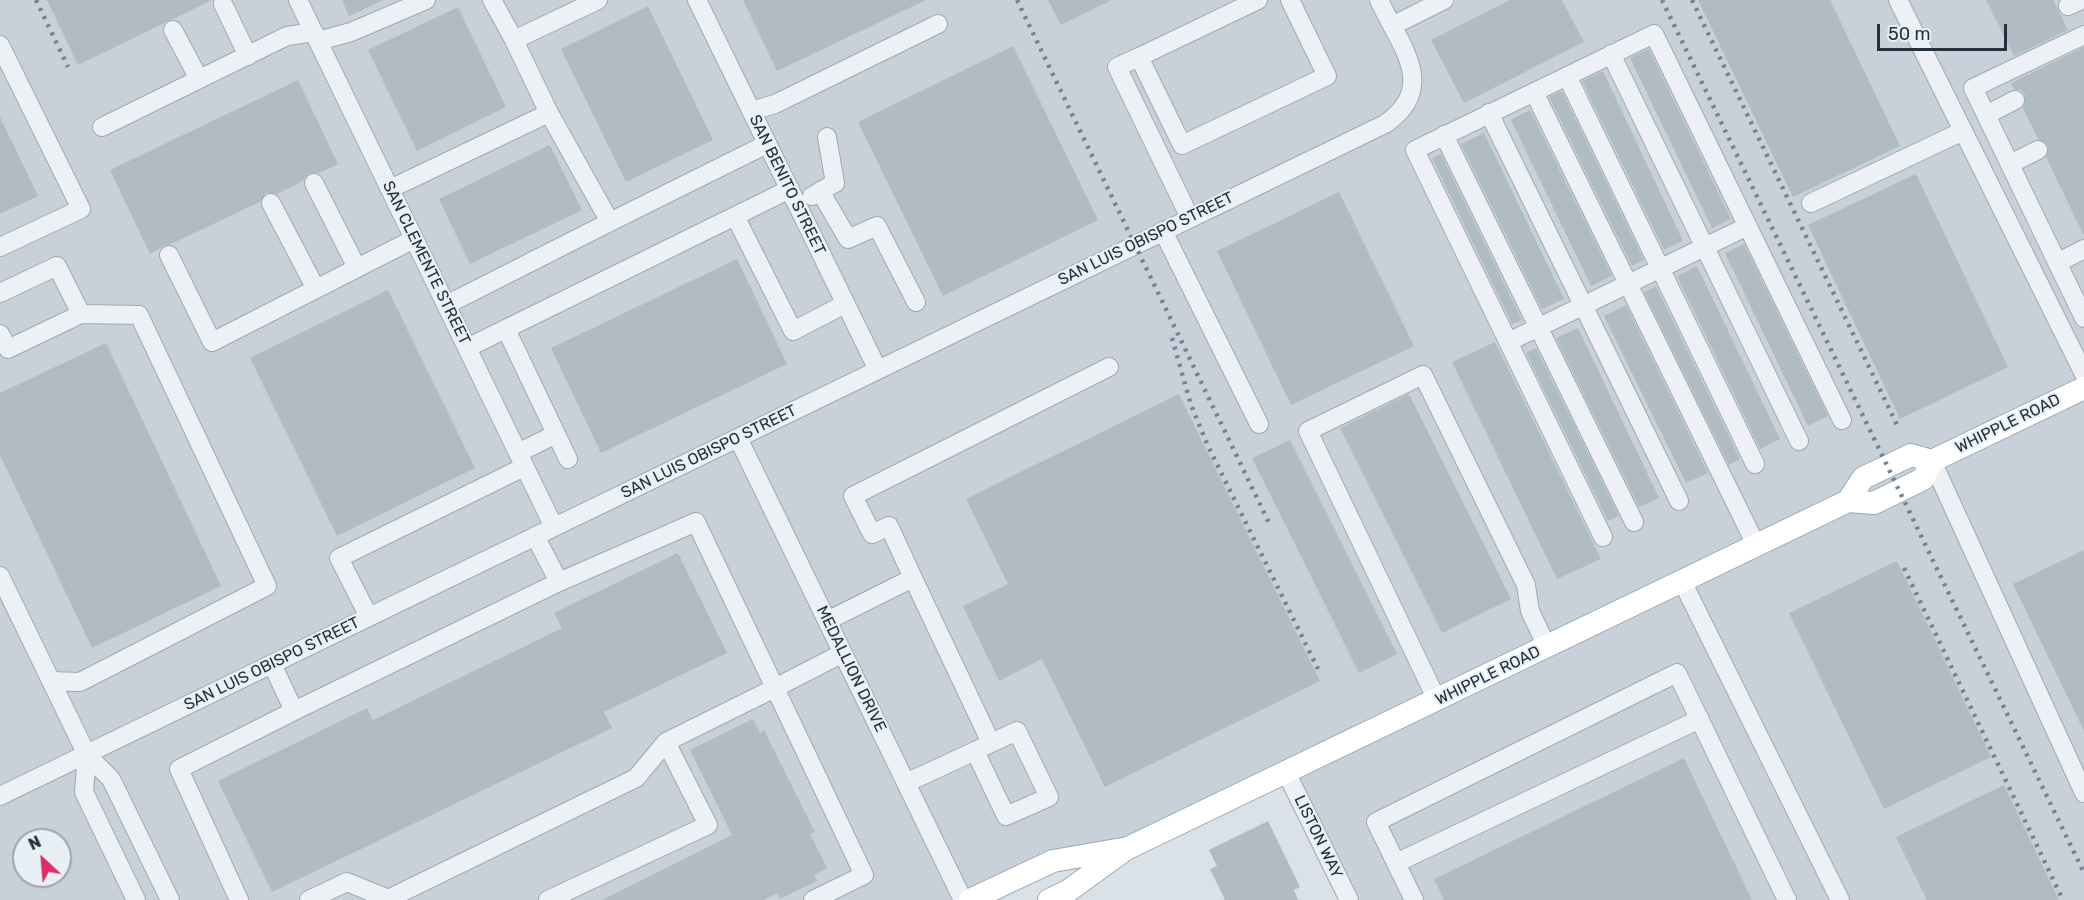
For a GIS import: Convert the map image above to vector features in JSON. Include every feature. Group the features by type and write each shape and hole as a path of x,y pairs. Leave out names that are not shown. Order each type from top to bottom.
{"main road":[{"name":"WHIPPLE ROAD","path":"1049,900 1068,891 1126,849 1287,774 1848,501 1874,502 1923,479 1932,461 2084,388"},
{"name":"WHIPPLE ROAD","path":"970,900 1053,861 1126,849"}],"street":[{"name":"SAN CLEMENTE STREET","path":"298,0 554,527"},
{"path":"102,127 287,36 316,36 351,32 426,0"},
{"path":"492,0 549,113 610,222"},
{"path":"514,40 598,0"},
{"name":"SAN BENITO STREET","path":"697,0 878,370"},
{"path":"1190,218 1117,67 1258,0"},
{"path":"1139,57 1182,145 1327,76 1290,0"},
{"path":"1384,2 1392,26 1444,0"},
{"path":"1898,0 2084,374"},
{"path":"223,4 248,56"},
{"path":"751,111 775,104 938,24"},
{"name":"SAN LUIS OBISPO STREET","path":"0,796 1384,124 1401,113 1411,99 1414,79 1392,26"},
{"path":"173,30 199,80"},
{"path":"1604,537 1415,150 1444,135 1654,34 1842,420"},
{"path":"2084,35 1973,88 2084,318"},
{"path":"0,45 81,209 0,247"},
{"path":"1611,54 1799,441"},
{"path":"1567,76 1755,464"},
{"path":"1534,92 1756,545"},
{"path":"1986,115 2015,100"},
{"path":"390,189 549,113"},
{"path":"1489,113 1679,501"},
{"path":"1811,203 1963,131"},
{"path":"1444,135 1634,522"},
{"path":"467,348 735,216 793,196 820,192 835,183 827,137"},
{"path":"446,305 768,144"},
{"path":"2010,164 2038,150"},
{"path":"314,183 357,268"},
{"path":"820,192 848,239 877,226 916,302"},
{"path":"271,203 316,289"},
{"path":"735,216 793,330 845,304"},
{"path":"1508,342 1748,226"},
{"path":"1163,231 1260,424"},
{"path":"169,255 212,342 414,239"},
{"path":"2057,263 2084,249"},
{"path":"0,293 57,266 81,314"},
{"path":"0,334 8,349 81,314 140,315 267,586 80,682 51,681"},
{"path":"506,329 568,459"},
{"path":"906,783 983,747 889,526 872,534 853,496 1109,367"},
{"path":"1437,700 1308,431 1423,375 1526,585 1530,611 1547,647"},
{"path":"369,617 339,558 521,460 556,434"},
{"name":"MEDALLION DRIVE","path":"738,438 963,900"},
{"path":"1932,461 2084,793"},
{"path":"239,900 179,769 559,582 696,522 864,875 813,900"},
{"path":"536,536 559,582"},
{"path":"827,621 913,578"},
{"path":"1682,581 1840,900"},
{"path":"1,582 87,754 111,779 170,900"},
{"path":"309,900 347,882 390,899 636,778 666,742 843,653"},
{"path":"272,664 294,711"},
{"path":"1414,900 1376,822 1677,673 1787,900"},
{"path":"1396,863 1700,719"},
{"path":"560,897 708,825 666,742"},
{"path":"87,754 84,792 135,900"},
{"name":"LISTON WAY","path":"1287,774 1349,900"}],"shaded area":[{"path":"0,0 2084,0 2084,900 1349,900 1286,774 970,900 0,900"}],"building":[{"path":"47,0 212,0 78,65"},
{"path":"342,0 383,0 349,16"},
{"path":"743,0 926,0 777,71"},
{"path":"1048,0 1112,0 1061,25"},
{"path":"1510,0 1562,0 1584,42 1464,103 1431,40"},
{"path":"1698,0 1830,0 1900,146 1793,197"},
{"path":"1986,0 2053,0 2068,30 2014,56"},
{"path":"648,6 713,140 626,182 561,49"},
{"path":"458,7 506,107 417,151 368,50"},
{"path":"1013,46 1098,220 943,296 858,122"},
{"path":"2084,47 2084,236 2046,157 2048,146 2038,139 2023,108 2025,95 2021,90 2014,89 2011,83"},
{"path":"1649,49 1731,219 1712,228 1630,58"},
{"path":"1603,71 1683,241 1664,250 1582,81"},
{"path":"298,80 338,164 319,173 309,173 303,181 277,194 266,193 260,202 150,254 110,170"},
{"path":"1562,91 1644,260 1632,266 1549,97"},
{"path":"1530,110 1612,276 1591,286 1511,120"},
{"path":"0,117 38,196 0,214"},
{"path":"1484,133 1564,299 1542,309 1461,144"},
{"path":"550,145 582,210 470,264 439,199"},
{"path":"1441,154 1522,320 1512,324 1432,158"},
{"path":"1916,174 2008,367 1900,419 1808,225"},
{"path":"1339,192 1414,346 1291,405 1217,251"},
{"path":"1744,244 1828,416 1808,426 1725,253"},
{"path":"737,259 787,364 601,453 551,348"},
{"path":"1697,266 1780,439 1760,449 1677,276"},
{"path":"1656,286 1740,459 1729,465 1644,292"},
{"path":"388,290 475,468 337,536 250,358"},
{"path":"1626,305 1708,473 1686,483 1604,316"},
{"path":"1578,328 1659,498 1639,507 1556,338"},
{"path":"1495,342 1601,559 1557,579 1452,362"},
{"path":"106,343 221,586 92,648 0,455 0,393"},
{"path":"1536,348 1619,516 1608,521 1526,353"},
{"path":"1179,394 1320,681 1105,787 1042,659 999,681 963,606 1008,584 966,499"},
{"path":"1409,394 1511,599 1442,633 1340,428"},
{"path":"1290,440 1397,654 1359,673 1252,458"},
{"path":"2084,550 2084,731 2013,584"},
{"path":"678,553 727,653 604,712 612,728 272,892 218,781 367,708 373,720 562,628 554,613"},
{"path":"1897,561 1991,757 1884,809 1789,613"},
{"path":"753,719 760,733 764,730 815,832 810,834 827,868 814,875 817,881 780,899 777,893 764,900 602,900 732,835 690,750"},
{"path":"1684,758 1752,900 1444,900 1434,879"},
{"path":"2004,785 2059,900 1927,900 1896,837"},
{"path":"1268,821 1300,887 1294,890 1298,900 1225,900 1210,869 1217,866 1209,850"}],"railway":[{"path":"36,0 68,67"},
{"path":"1017,0 1269,523"},
{"path":"1662,0 2084,873"},
{"path":"1692,0 1899,429"},
{"path":"1172,338 1191,405 1208,446 1318,669"},
{"path":"1904,568 2063,900"}]}
